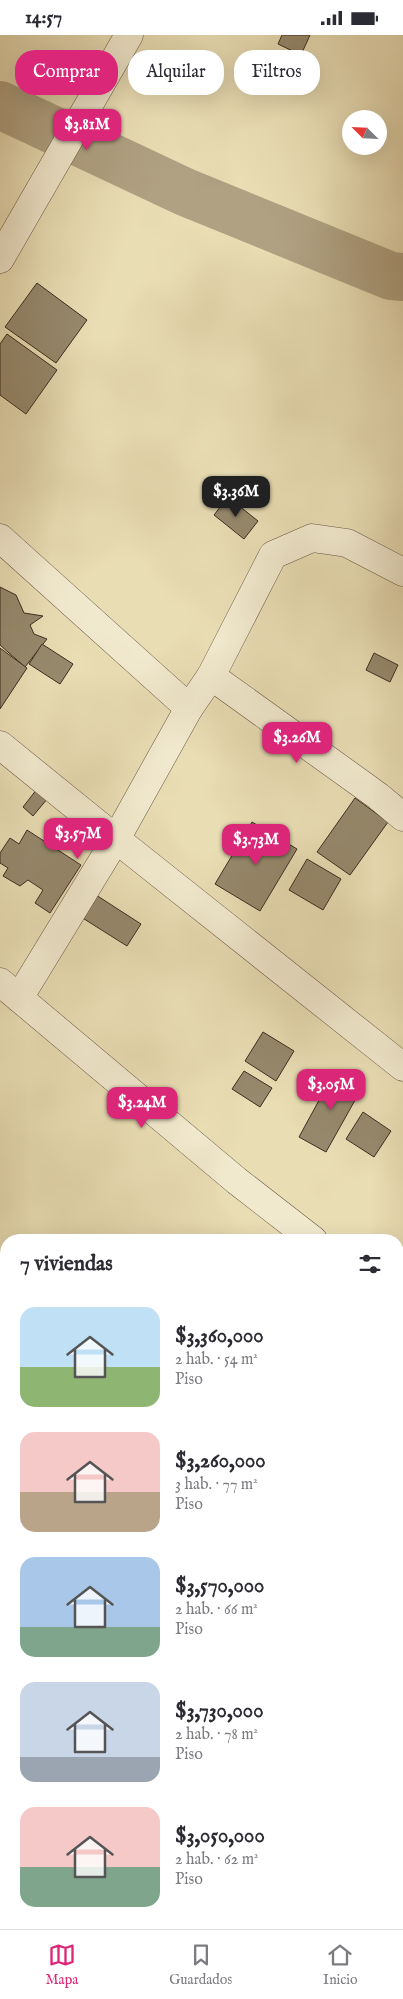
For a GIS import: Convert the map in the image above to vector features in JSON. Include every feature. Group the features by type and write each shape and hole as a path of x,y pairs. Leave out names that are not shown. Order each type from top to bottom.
{"street":[{"path":"4,243 49,174 129,35"},
{"path":"305,1234 237,1181 9,990 116,839 189,708 211,676 273,555 312,538 347,543 403,572"},
{"path":"0,539 189,708"},
{"path":"211,676 378,796 403,817"},
{"path":"0,745 403,1067"}],"building":[{"path":"282,35 310,35 303,50 291,50 278,44"},
{"path":"37,283 87,320 56,363 5,327"},
{"path":"7,334 57,370 26,414 0,395 0,344"},
{"path":"228,497 258,521 244,539 214,515"},
{"path":"0,587 16,595 24,613 43,616 30,625 34,634 47,639 25,667 0,645"},
{"path":"42,644 73,664 60,684 29,664"},
{"path":"0,648 27,668 0,709"},
{"path":"374,653 398,665 390,682 366,670"},
{"path":"37,789 48,798 33,816 23,807"},
{"path":"355,798 388,822 350,875 317,852"},
{"path":"252,822 297,849 260,911 215,884"},
{"path":"27,830 81,865 50,913 35,903 43,890 28,880 20,886 3,876 8,868 0,863 0,853 10,838 19,844"},
{"path":"307,859 341,879 323,910 289,890"},
{"path":"96,895 141,924 127,946 81,917"},
{"path":"263,1032 294,1051 276,1081 245,1061"},
{"path":"244,1071 272,1088 260,1107 232,1089"},
{"path":"335,1071 363,1086 326,1152 299,1137"},
{"path":"363,1112 391,1131 374,1157 346,1139"}],"waterway":[{"path":"0,105 185,192 391,276 403,277"}]}
